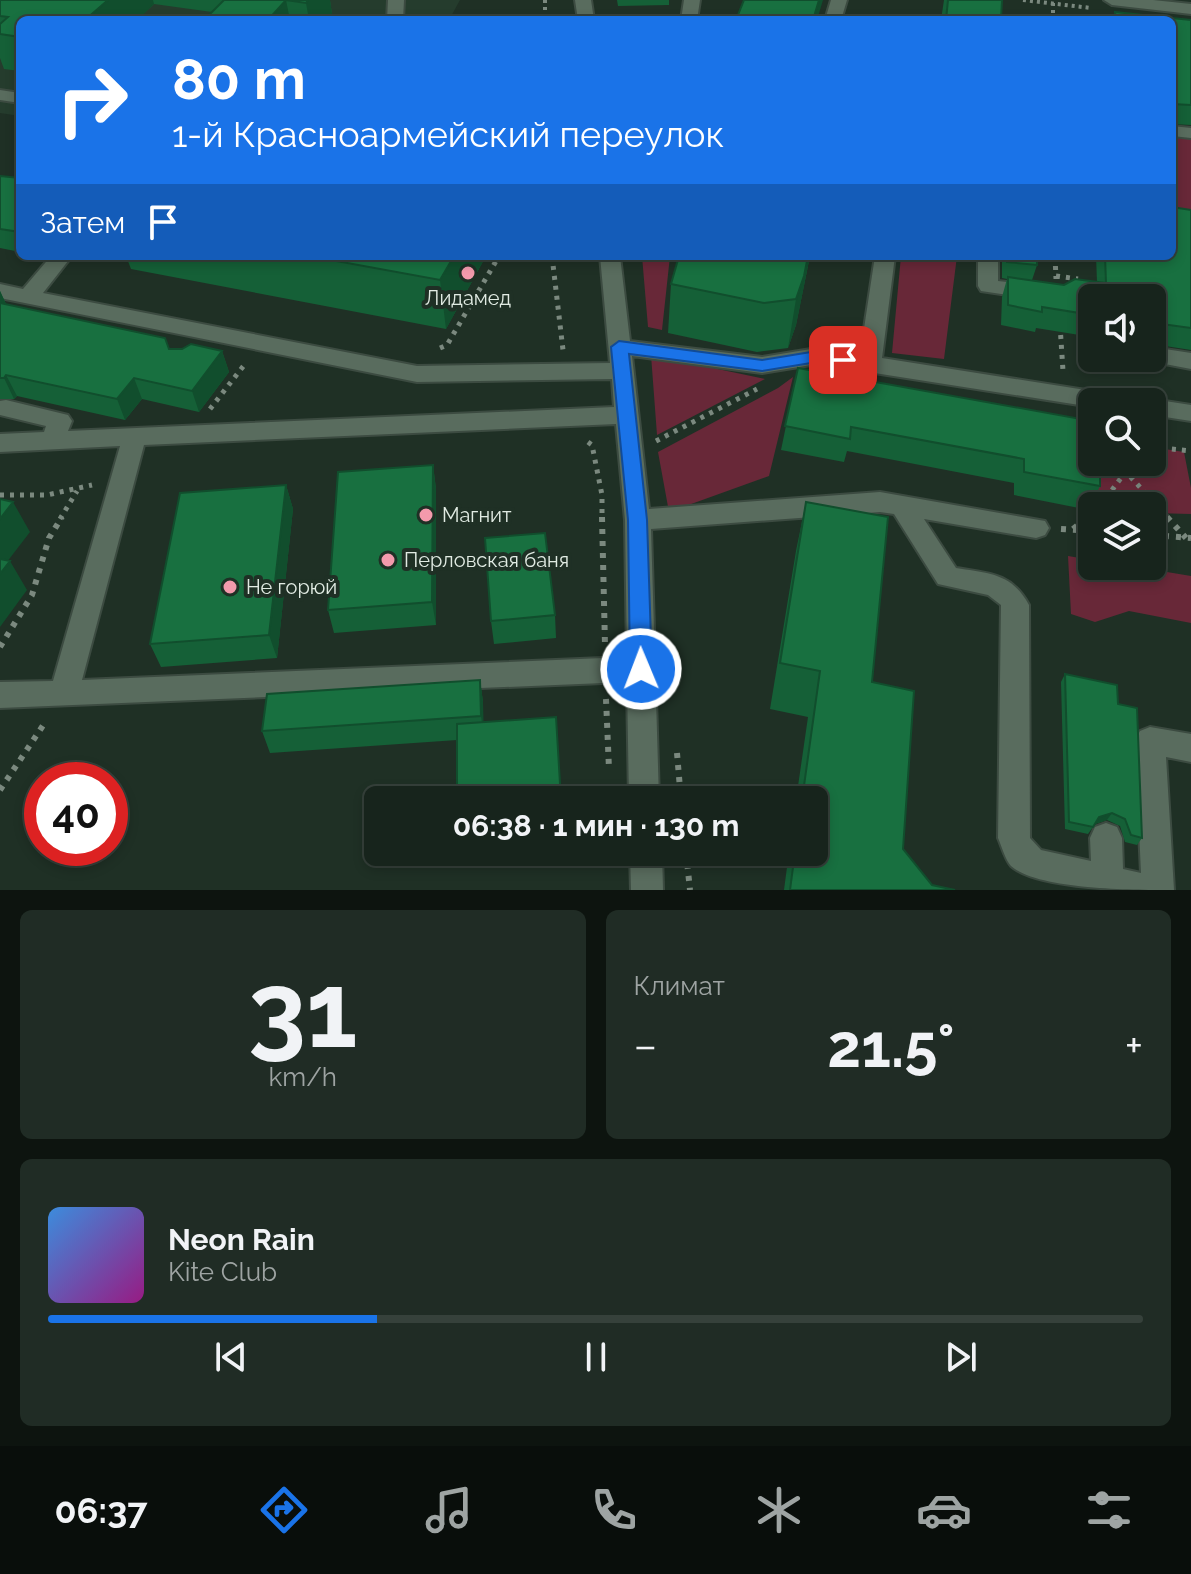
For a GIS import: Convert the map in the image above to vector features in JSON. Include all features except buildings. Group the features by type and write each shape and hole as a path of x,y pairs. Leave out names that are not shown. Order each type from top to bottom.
{"street":[{"path":"1112,0 1191,9"},
{"path":"28,297 59,260"},
{"path":"610,260 638,520 644,786"},
{"path":"870,364 884,260"},
{"path":"988,260 988,286 1056,286"},
{"path":"0,291 417,374 570,372 620,359 762,365 817,356 1078,398"},
{"path":"192,352 207,333"},
{"path":"1166,357 1191,361"},
{"path":"6,408 60,421 53,440"},
{"path":"1166,409 1191,413"},
{"path":"0,443 626,415"},
{"path":"64,693 135,435"},
{"path":"638,520 880,502 1036,528"},
{"path":"902,506 947,576 1007,591 1015,605 1014,838 1018,851 1027,861 1039,865 1147,890"},
{"path":"0,695 641,669"},
{"path":"1158,890 1150,740 1191,748"},
{"path":"1106,838 1108,881"},
{"path":"646,866 647,890"}],"path":[{"path":"1053,3 1053,16"},
{"path":"393,370 447,345 497,260"},
{"path":"552,260 562,347 570,372"},
{"path":"1055,260 1065,396"},
{"path":"1056,286 1086,281"},
{"path":"191,433 260,344"},
{"path":"649,444 761,388"},
{"path":"576,419 578,433 592,445 602,495 609,771"},
{"path":"1166,448 1191,451"},
{"path":"1111,492 1123,476"},
{"path":"1130,476 1189,538"},
{"path":"0,647 32,595 49,538 77,490"},
{"path":"1072,530 1078,525"},
{"path":"1166,536 1189,538"},
{"path":"0,790 64,693"},
{"path":"687,866 690,890"}],"shaded area":[{"path":"0,0 460,0 451,16 16,16 16,115 0,113"},
{"path":"1176,136 1191,138 1191,215 1177,213"},
{"path":"642,260 670,260 662,330 648,327"},
{"path":"901,260 956,260 944,359 892,353"},
{"path":"651,355 765,379 657,435"},
{"path":"793,377 769,476 669,512 658,452"},
{"path":"1166,449 1184,452 1191,488 1191,514 1166,513 1166,492 1095,492 1095,476 1166,476"},
{"path":"1068,556 1078,558 1078,580 1166,580 1166,572 1191,576 1191,623 1129,611 1095,622 1071,614"}],"place":[{"name":"Лидамед","path":"468,273"},
{"name":"Магнит","path":"426,515"},
{"name":"Перловская баня","path":"388,560"},
{"name":"Не горюй","path":"230,587"}],"route":[{"path":"641,669 638,520 619,347 762,365 817,356 843,360"}]}
